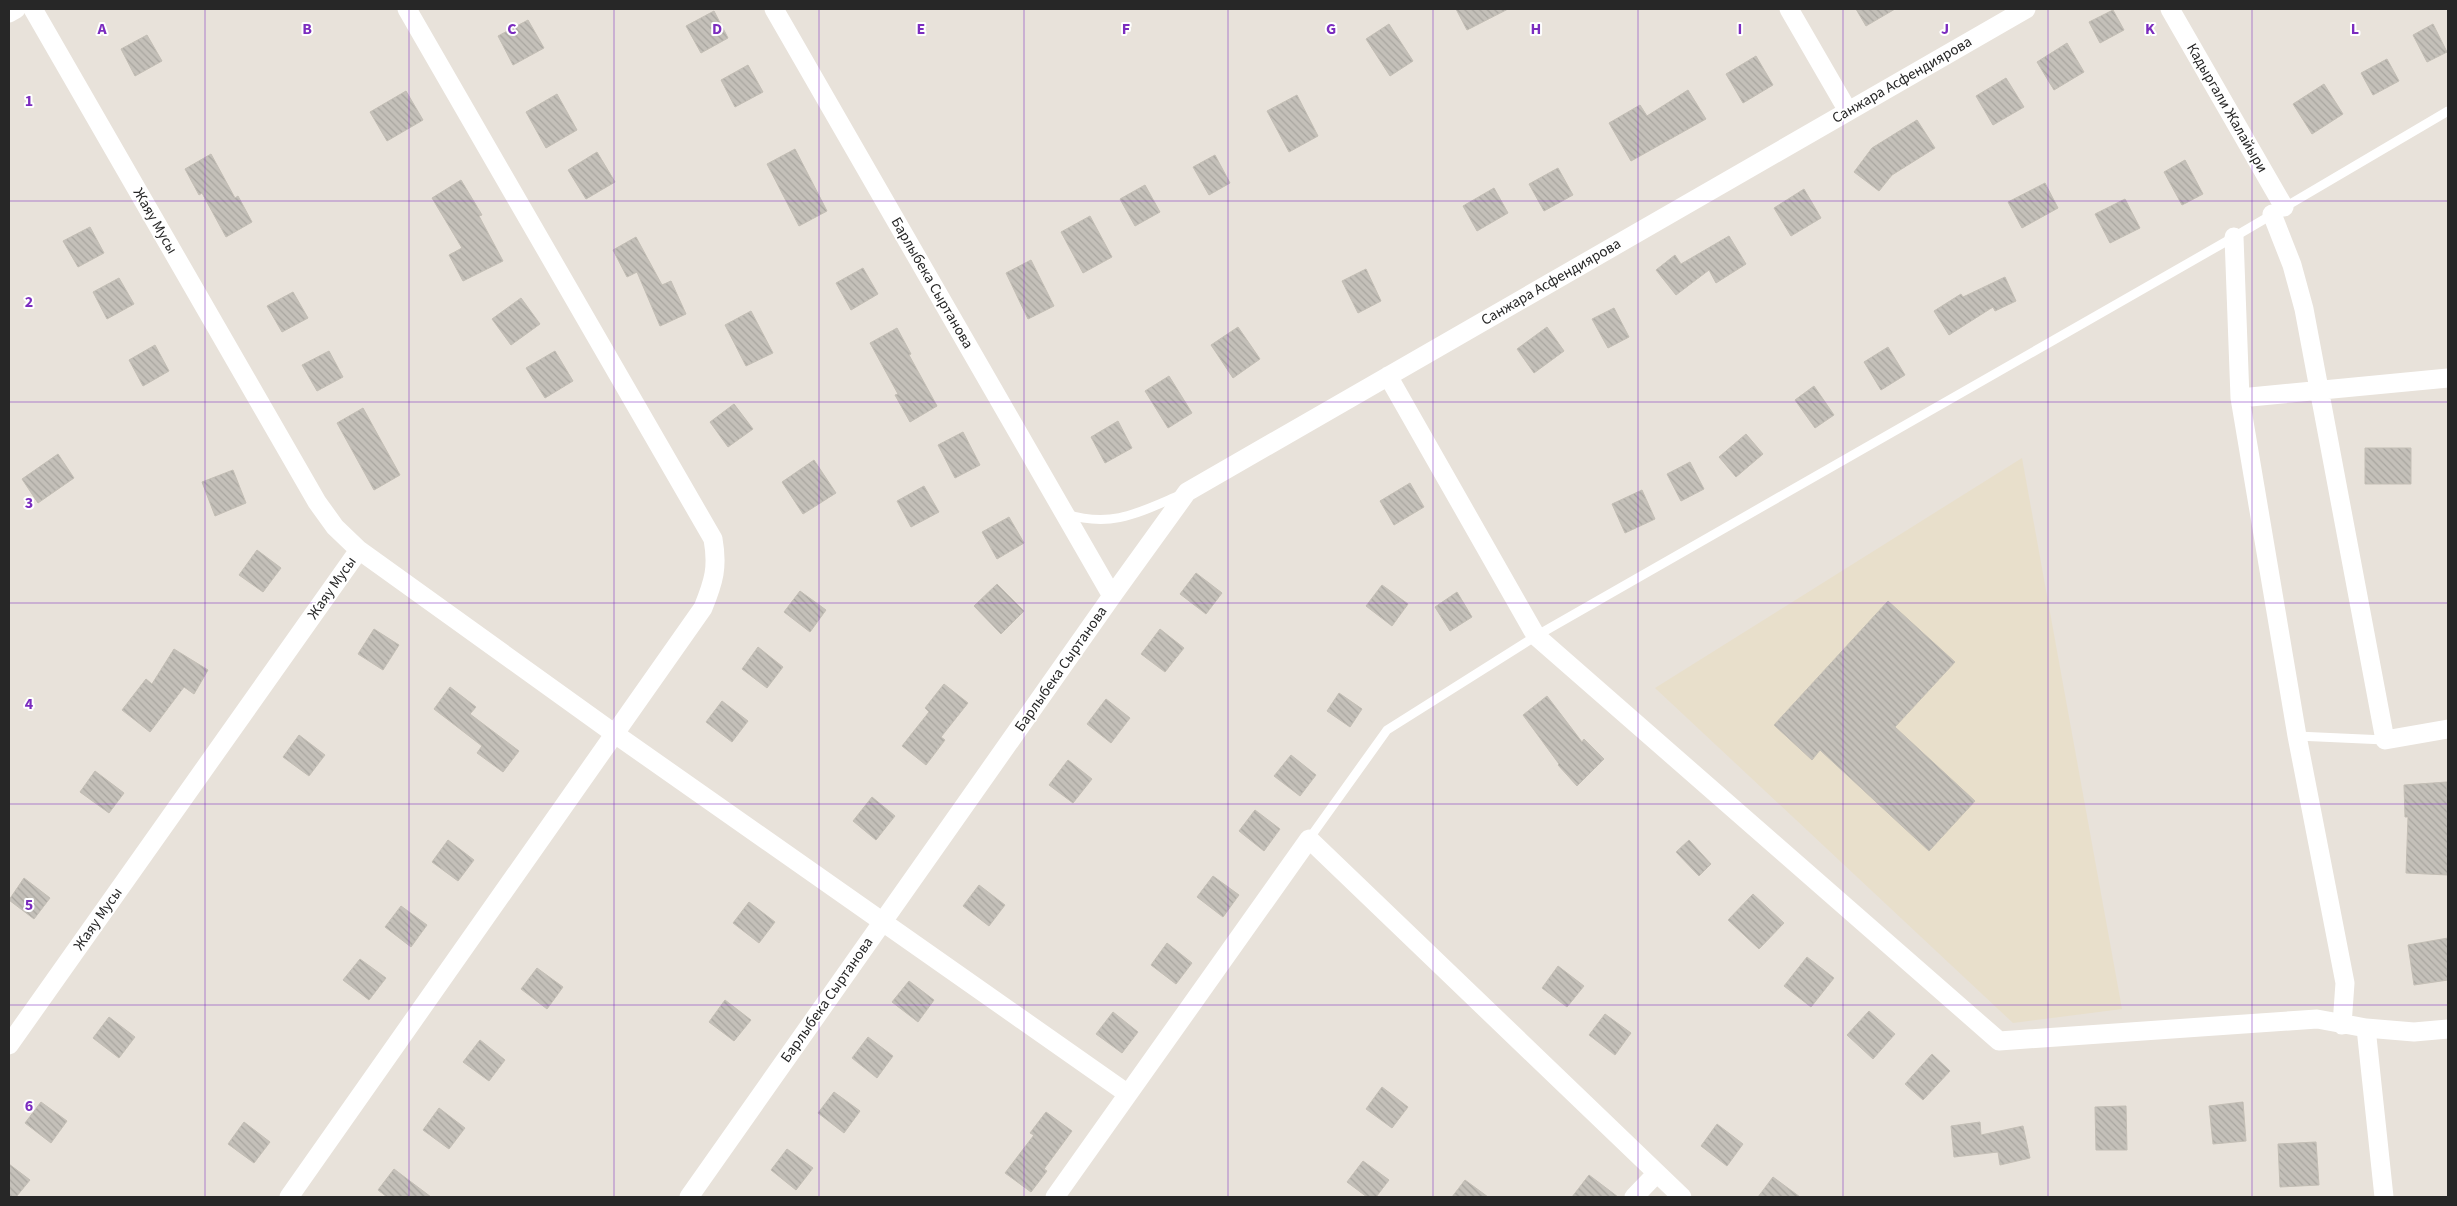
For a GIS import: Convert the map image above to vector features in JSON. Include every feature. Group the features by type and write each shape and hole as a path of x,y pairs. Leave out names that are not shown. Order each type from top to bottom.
{"street":[{"path":"9,13 16,9"},
{"name":"Жаяу Мусы","path":"9,1045 359,550 335,527 317,502 33,9"},
{"path":"289,1197 703,608 714,581 716,560 713,539 407,9"},
{"name":"Барлыбека Сыртанова","path":"689,1197 1112,596 774,9"},
{"path":"1789,9 1848,111"},
{"name":"Санжара Асфендиярова","path":"1112,596 1187,492 2026,9"},
{"name":"Кадыргали Жалайыри","path":"2170,9 2278,211 2299,292 2321,391 2385,740"},
{"path":"2234,237 2240,398 2297,736 2345,984 2342,1025"},
{"path":"1388,376 1536,636 1999,1041 2318,1019 2342,1025 2414,1032 2448,1029"},
{"path":"2240,398 2448,378"},
{"path":"359,550 614,734 1128,1094"},
{"path":"2385,740 2448,728"},
{"path":"1055,1197 1309,839 1682,1197"},
{"path":"2366,1028 2384,1197"},
{"path":"1634,1197 1656,1173"}],"lane":[{"path":"1309,839 1387,730 1536,636 2234,237 2448,111"},
{"path":"1066,514 1086,520 1105,520 1135,515 1187,492"},
{"path":"2297,736 2385,740"}],"shaded area":[{"path":"2022,458 2122,1009 2013,1023 1655,688"}],"building":[{"path":"1456,9 1508,9 1467,30"},
{"path":"1856,9 1895,9 1866,26"},
{"path":"2113,10 2124,30 2100,43 2089,22"},
{"path":"714,11 728,38 701,53 686,26"},
{"path":"528,20 544,48 513,65 498,36"},
{"path":"1389,24 1413,61 1390,76 1366,39"},
{"path":"2433,24 2447,52 2427,62 2413,35"},
{"path":"147,35 162,61 135,76 121,49"},
{"path":"2067,43 2084,72 2054,90 2037,62"},
{"path":"1756,56 1773,85 1743,103 1726,74"},
{"path":"2387,59 2399,81 2373,95 2361,73"},
{"path":"748,65 763,92 735,107 721,80"},
{"path":"2006,78 2024,107 1993,125 1976,96"},
{"path":"2324,84 2343,114 2312,134 2293,104"},
{"path":"1688,90 1706,119 1631,161 1609,123 1640,105 1647,116"},
{"path":"406,91 423,120 387,141 370,112"},
{"path":"557,94 577,130 546,148 526,112"},
{"path":"1297,95 1318,136 1289,152 1267,111"},
{"path":"1917,120 1935,148 1892,175 1879,191 1854,172 1872,148"},
{"path":"795,149 827,211 799,226 767,164"},
{"path":"597,152 615,182 586,199 568,170"},
{"path":"211,154 235,198 238,196 252,222 226,237 202,193 199,195 185,169"},
{"path":"1215,155 1230,183 1209,195 1193,167"},
{"path":"2185,160 2203,194 2182,205 2164,172"},
{"path":"1558,168 1573,195 1544,211 1529,184"},
{"path":"461,180 482,215 479,216 503,261 463,281 449,255 462,248 432,198"},
{"path":"2045,183 2058,208 2022,228 2008,202"},
{"path":"1145,185 1160,212 1135,226 1120,199"},
{"path":"1494,188 1508,213 1477,231 1463,206"},
{"path":"1804,189 1821,218 1791,236 1774,208"},
{"path":"2125,199 2140,228 2110,243 2095,214"},
{"path":"1090,216 1112,257 1083,273 1061,232"},
{"path":"90,227 104,253 78,267 63,241"},
{"path":"1729,236 1746,264 1716,283 1709,270 1676,295 1656,270 1675,255 1681,264"},
{"path":"636,237 662,285 671,281 686,314 660,326 637,272 627,277 613,250"},
{"path":"1031,260 1054,306 1028,319 1006,273"},
{"path":"863,268 878,294 851,310 836,283"},
{"path":"1366,269 1381,301 1358,313 1342,281"},
{"path":"2005,277 2016,301 1995,311 1993,307 1949,335 1934,311 1961,294 1963,297"},
{"path":"119,278 134,304 107,319 93,292"},
{"path":"293,292 308,318 282,332 267,306"},
{"path":"521,298 540,324 511,345 492,319"},
{"path":"1614,308 1629,337 1608,348 1592,319"},
{"path":"751,311 773,353 746,366 725,325"},
{"path":"1238,327 1260,359 1233,378 1211,345"},
{"path":"1547,327 1564,351 1534,373 1517,349"},
{"path":"897,328 911,354 909,355 937,406 910,422 895,395 898,394 870,343"},
{"path":"155,345 169,371 143,386 129,360"},
{"path":"1888,347 1905,375 1881,390 1864,362"},
{"path":"329,351 343,377 317,391 302,365"},
{"path":"555,351 573,381 545,398 526,368"},
{"path":"1169,376 1192,413 1168,428 1145,391"},
{"path":"1814,386 1834,415 1815,428 1795,400"},
{"path":"734,404 753,429 728,447 710,422"},
{"path":"363,408 400,475 374,490 337,423"},
{"path":"1118,421 1132,448 1105,463 1091,437"},
{"path":"963,432 980,465 955,478 938,445"},
{"path":"1746,434 1763,454 1736,477 1719,457"},
{"path":"2365,448 2411,448 2411,484 2365,484"},
{"path":"58,454 74,478 38,503 22,479"},
{"path":"814,460 836,493 803,514 782,482"},
{"path":"1690,462 1704,489 1681,501 1667,474"},
{"path":"233,470 246,503 215,516 202,482"},
{"path":"1410,483 1424,507 1394,525 1380,501"},
{"path":"924,486 939,512 911,527 897,501"},
{"path":"1642,490 1655,519 1625,533 1612,504"},
{"path":"1009,517 1024,543 997,559 982,532"},
{"path":"257,550 281,568 263,592 239,575"},
{"path":"1196,573 1222,593 1206,614 1180,594"},
{"path":"997,584 1024,611 1001,634 974,606"},
{"path":"1382,585 1408,604 1392,626 1366,606"},
{"path":"800,591 826,610 810,632 784,612"},
{"path":"1457,592 1472,617 1450,631 1435,607"},
{"path":"1888,601 1955,662 1895,727 1975,801 1929,851 1820,750 1812,760 1774,725"},
{"path":"374,629 399,645 383,670 358,654"},
{"path":"1160,629 1184,648 1165,672 1141,654"},
{"path":"758,647 783,667 767,688 742,669"},
{"path":"174,649 208,670 194,694 184,687 150,732 122,710 146,679 152,684"},
{"path":"944,684 968,703 941,737 945,740 926,765 902,746 929,712 925,708"},
{"path":"450,687 476,707 470,714 519,751 503,772 477,753 482,746 434,709"},
{"path":"1339,693 1362,709 1350,727 1327,711"},
{"path":"1547,696 1582,742 1584,739 1604,759 1577,786 1558,765 1523,715"},
{"path":"1106,699 1130,718 1111,743 1087,724"},
{"path":"722,701 748,721 732,742 706,722"},
{"path":"299,735 325,755 309,776 283,757"},
{"path":"1291,755 1316,775 1300,796 1274,776"},
{"path":"1068,760 1092,779 1073,803 1049,785"},
{"path":"95,771 124,793 109,813 80,792"},
{"path":"2447,782 2448,875 2406,873 2408,817 2405,817 2404,785"},
{"path":"872,797 895,816 876,840 853,821"},
{"path":"1255,810 1280,829 1264,851 1239,831"},
{"path":"448,840 474,860 458,881 432,862"},
{"path":"1689,840 1711,864 1699,876 1676,852"},
{"path":"1213,876 1239,895 1223,917 1197,897"},
{"path":"24,878 50,898 34,919 9,900"},
{"path":"979,885 1005,905 989,926 963,906"},
{"path":"1753,894 1784,923 1759,949 1728,920"},
{"path":"749,902 775,922 759,943 733,923"},
{"path":"401,906 427,925 411,947 385,927"},
{"path":"2448,938 2448,980 2414,985 2408,945"},
{"path":"1167,943 1192,963 1176,984 1151,965"},
{"path":"1807,957 1834,978 1811,1007 1784,986"},
{"path":"360,959 386,978 369,1000 343,980"},
{"path":"1558,966 1584,986 1567,1007 1542,988"},
{"path":"537,968 563,987 547,1009 521,989"},
{"path":"909,981 934,1000 918,1022 892,1002"},
{"path":"725,1000 751,1020 734,1041 709,1022"},
{"path":"1869,1011 1895,1034 1873,1059 1847,1035"},
{"path":"1113,1012 1138,1032 1122,1053 1096,1034"},
{"path":"1605,1014 1631,1033 1615,1055 1589,1035"},
{"path":"109,1017 135,1037 119,1058 93,1038"},
{"path":"868,1037 893,1056 877,1078 852,1058"},
{"path":"480,1040 505,1060 489,1081 463,1062"},
{"path":"1932,1054 1950,1071 1923,1100 1905,1084"},
{"path":"1382,1087 1408,1107 1392,1128 1366,1109"},
{"path":"834,1092 860,1111 844,1133 818,1113"},
{"path":"41,1102 67,1121 51,1143 25,1123"},
{"path":"2243,1102 2246,1141 2213,1144 2209,1106"},
{"path":"2126,1106 2127,1150 2096,1150 2095,1107"},
{"path":"439,1108 465,1128 449,1149 423,1130"},
{"path":"1046,1112 1072,1131 1044,1169 1047,1171 1031,1192 1005,1173 1034,1135 1030,1133"},
{"path":"244,1122 270,1142 254,1163 228,1144"},
{"path":"1980,1122 1981,1135 2023,1126 2030,1158 2000,1165 1998,1152 1954,1157 1951,1126"},
{"path":"1717,1124 1743,1144 1727,1166 1701,1146"},
{"path":"2316,1142 2319,1185 2280,1187 2278,1144"},
{"path":"787,1149 813,1168 796,1190 771,1170"},
{"path":"1363,1161 1389,1180 1376,1197 1367,1197 1347,1182"},
{"path":"9,1164 30,1180 16,1197 9,1197"},
{"path":"394,1169 431,1197 387,1197 378,1190"},
{"path":"1589,1175 1618,1197 1572,1197"},
{"path":"1773,1177 1800,1197 1758,1197"},
{"path":"1465,1180 1488,1197 1452,1197"}]}
